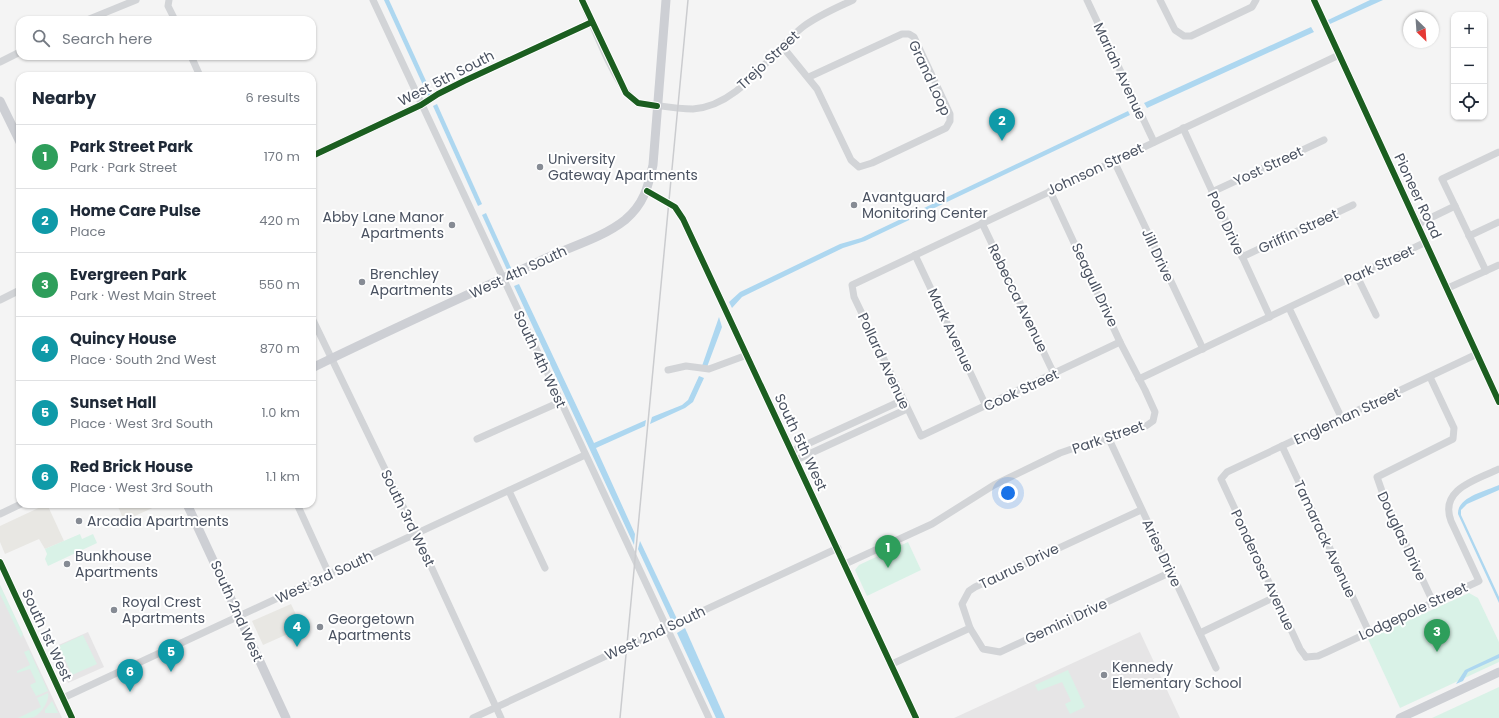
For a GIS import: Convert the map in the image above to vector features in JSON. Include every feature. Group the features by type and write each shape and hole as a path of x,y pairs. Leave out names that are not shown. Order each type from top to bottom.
{"main road":[{"name":"West 4th South","path":"316,366 612,228 637,208 647,191 653,165 666,0"},
{"path":"0,101 16,134"},
{"name":"South 2nd West","path":"189,508 286,718"},
{"path":"1400,718 1499,672"}],"street":[{"path":"97,16 136,0"},
{"path":"169,0 168,6 173,16"},
{"name":"South 4th West","path":"373,0 709,718"},
{"path":"582,0 626,93 638,103 657,106"},
{"name":"Trejo Street","path":"657,106 693,109 707,106 721,99 751,80 782,46 811,22 853,0"},
{"name":"Mariah Avenue","path":"1089,0 1154,142"},
{"path":"1160,0 1175,30 1184,36 1191,36 1252,7 1256,0"},
{"name":"Pioneer Road","path":"1314,0 1448,288 1477,354 1497,392 1499,402"},
{"name":"West 5th South","path":"316,154 421,105 438,94 592,22"},
{"name":"Grand Loop","path":"782,46 809,77 817,89 850,160 859,167 872,163 946,128 950,121 950,114 914,37 909,34 902,34 809,77"},
{"path":"0,62 16,54"},
{"name":"Johnson Street","path":"853,285 1114,160 1339,55"},
{"path":"193,60 198,72"},
{"name":"Polo Drive","path":"1183,128 1270,317"},
{"name":"Yost Street","path":"1212,192 1324,140"},
{"path":"1486,271 1442,179 1499,152"},
{"name":"Jill Drive","path":"1114,160 1203,349"},
{"name":"South 5th West","path":"647,191 675,207 684,219 916,718"},
{"name":"Seagull Drive","path":"1050,191 1120,342 1139,379"},
{"name":"Griffin Street","path":"1242,257 1354,205"},
{"path":"1418,224 1455,206"},
{"path":"1469,236 1499,222"},
{"name":"Rebecca Avenue","path":"982,223 1054,374"},
{"name":"Park Street","path":"845,564 932,524 1001,481 1060,453 1146,426 1155,417 1155,412 1139,379 1426,242"},
{"name":"Mark Avenue","path":"915,255 986,406"},
{"path":"1448,288 1499,265"},
{"path":"1357,276 1376,315"},
{"name":"Pollard Avenue","path":"853,285 854,297 921,436"},
{"path":"0,300 16,292"},
{"path":"1289,308 1342,418"},
{"name":"South 3rd West","path":"316,327 330,359 416,534 502,718"},
{"name":"Cook Street","path":"921,436 1120,342"},
{"name":"Engleman Street","path":"1221,481 1223,475 1227,472 1477,354"},
{"path":"668,370 686,366 709,369 747,355"},
{"name":"Douglas Drive","path":"1430,377 1454,428 1452,439 1377,477 1384,497 1433,602"},
{"path":"792,451 903,400"},
{"path":"477,439 560,402"},
{"path":"796,460 907,409"},
{"name":"Aries Drive","path":"1108,439 1216,668"},
{"name":"Tamarack Avenue","path":"1282,446 1369,632"},
{"name":"West 3rd South","path":"63,698 585,455"},
{"name":"Lodgepole Street","path":"1305,661 1479,581 1447,512 1448,503 1459,488 1499,469"},
{"name":"Ponderosa Avenue","path":"1221,481 1305,661"},
{"path":"509,490 545,568"},
{"path":"0,514 16,506"},
{"path":"299,508 330,574"},
{"name":"Taurus Drive","path":"970,628 962,604 969,591 1068,543 1141,510"},
{"name":"West 2nd South","path":"473,718 838,548"},
{"name":"South 1st West","path":"0,562 72,718"},
{"name":"Gemini Drive","path":"970,628 983,649 988,651 1002,651 1171,572"},
{"path":"1200,633 1275,597"},
{"path":"892,664 970,628"}],"shaded area":[{"path":"38,508 49,508 64,541 45,549 39,539 5,554 0,542 0,526"},
{"path":"119,508 152,508 124,521"},
{"path":"0,585 62,718 0,718"},
{"path":"291,604 301,625 289,630 290,633 263,645 252,621"},
{"path":"88,632 104,667 68,683 52,648"},
{"name":"Kennedy Elementary School","path":"1140,632 1180,718 954,718"}],"green space":[{"path":"80,534 82,539 93,534 97,543 48,566 45,559 47,554 45,549"},
{"path":"908,542 921,570 867,596 855,570 859,565"},
{"path":"0,585 23,634 21,638 0,594"},
{"path":"1469,593 1478,598 1499,642 1499,662 1400,708 1368,639"},
{"path":"83,635 97,664 72,675 59,646"},
{"path":"29,650 48,691 36,696 30,685 36,682 30,669 17,673 17,671 30,665 24,652"},
{"path":"1068,670 1085,707 1070,714 1065,704 1071,701 1062,682 1038,691 1035,685"},
{"path":"1499,687 1499,718 1432,718"},
{"path":"48,693 46,703 37,715 34,717 18,718 41,707 37,698"},
{"path":"52,701 58,713 45,713 45,710"}],"water":[{"path":"384,0 389,0 432,94 428,96"},
{"path":"1370,0 1383,0 1330,24 1328,20"},
{"path":"1311,27 1314,32 1147,108 1144,103"},
{"path":"437,104 482,204 478,206 433,106"},
{"path":"1128,111 1130,115 865,241 843,248 742,297 732,308 729,302 740,292 840,244 861,238"},
{"path":"486,213 512,270 508,272 482,215"},
{"path":"519,284 594,443 646,420 645,426 596,448 635,534 634,545 514,286"},
{"path":"719,317 722,327 707,367 702,366"},
{"path":"699,376 704,378 693,402 685,408 650,424 652,417 682,405 688,400"},
{"path":"1499,485 1499,490 1467,504 1461,510 1461,515 1499,597 1499,603 1458,514 1462,503 1467,499 1473,495"},
{"path":"640,541 677,619 672,622 638,549"},
{"path":"685,628 725,718 716,718 677,633"},
{"path":"1499,654 1499,658 1468,672 1463,681 1456,684 1465,670"}],"railway":[{"path":"620,718 688,0"}],"cycle path":[{"path":"582,0 626,93 638,103 657,106"},
{"path":"1314,0 1499,402"},
{"path":"316,154 421,105 438,94 464,81 592,22"},
{"path":"647,191 675,207 683,219 916,718"},
{"path":"0,562 72,718"}],"place":[{"name":"Home Care Pulse","path":"1002,141"},
{"name":"University Gateway Apartments","path":"540,167"},
{"name":"Avantguard Monitoring Center","path":"854,205"},
{"name":"Abby Lane Manor Apartments","path":"452,225"},
{"name":"Brenchley Apartments","path":"362,282"},
{"name":"Arcadia Apartments","path":"79,521"},
{"name":"Bunkhouse Apartments","path":"67,564"},
{"name":"Park Street Park","path":"888,568"},
{"name":"Royal Crest Apartments","path":"114,610"},
{"name":"Georgetown Apartments","path":"320,627"},
{"name":"Quincy House","path":"297,647"},
{"name":"Evergreen Park","path":"1437,652"},
{"name":"Sunset Hall","path":"171,672"},
{"name":"Kennedy Elementary School","path":"1104,675"},
{"name":"Red Brick House","path":"130,692"}]}
